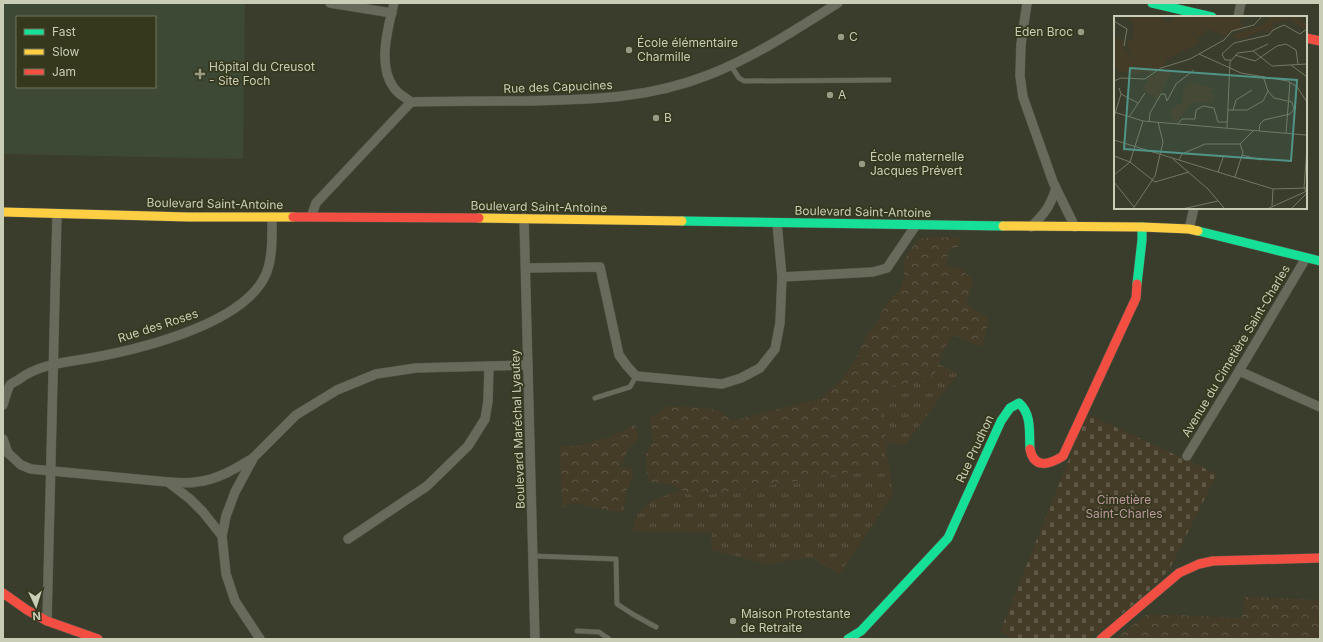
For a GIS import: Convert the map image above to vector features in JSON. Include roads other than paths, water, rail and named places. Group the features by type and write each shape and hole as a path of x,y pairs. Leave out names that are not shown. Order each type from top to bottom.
{"street":[{"path":"330,3 392,13"},
{"path":"311,217 316,203 411,102 394,89 387,72 385,57 386,41 394,3"},
{"name":"Rue des Capucines","path":"411,102 579,100 622,97 658,90 685,83 731,66 771,44 838,3"},
{"path":"1027,3 1021,44 1020,76 1023,97 1056,188 1075,227"},
{"path":"1152,3 1208,16"},
{"path":"1238,16 1241,3"},
{"path":"1307,38 1320,41"},
{"path":"1031,227 1047,210 1052,201 1056,188"},
{"path":"1189,229 1194,209"},
{"name":"Boulevard Saint-Antoine","path":"3,212 188,217 524,218 1031,227 1142,227 1189,229 1320,262"},
{"path":"47,621 57,214"},
{"name":"Rue des Roses","path":"3,405 10,385 22,376 54,363 95,357 155,342 191,330 234,309 246,301 260,285 266,274 271,253 272,217"},
{"name":"Boulevard Maréchal Lyautey","path":"524,218 535,639"},
{"path":"526,268 600,268 619,355 636,376 722,384 741,378 760,368 775,349 780,323 782,277 777,222"},
{"path":"782,277 873,272 886,268 916,225"},
{"name":"Rue Prudhon","path":"848,639 861,631 948,538 1000,421 1008,409 1019,403 1024,407 1028,414 1030,450 1034,460 1039,463 1054,462 1063,456 1136,298 1142,227"},
{"name":"Avenue du Cimetière Saint-Charles","path":"1187,456 1306,258"},
{"path":"3,439 8,453 20,465 31,469 168,482 195,482 212,479 230,472 254,457 296,416 337,390 376,374 416,368 528,365"},
{"path":"348,539 427,486 468,446 485,419 488,401 489,366"},
{"path":"1239,371 1320,406"},
{"path":"254,457 235,492 226,516 222,536 226,574 235,601 260,639"},
{"path":"168,482 190,499 203,512 222,536"},
{"path":"1100,639 1179,572 1199,564 1213,561 1320,558"},
{"path":"3,594 47,621 98,639"}],"lane":[{"path":"731,66 739,78 744,81 889,80"},
{"path":"595,398 630,387 636,376"},
{"path":"534,556 616,559 617,604 634,616 656,627"},
{"path":"578,631 599,632 608,639"}],"place":[{"name":"Eden Broc","path":"1081,32"},
{"name":"C","path":"841,37"},
{"name":"École élémentaire Charmille","path":"629,50"},
{"name":"Hôpital du Creusot - Site Foch","path":"200,74"},
{"name":"A","path":"830,95"},
{"name":"B","path":"656,118"},
{"name":"École maternelle Jacques Prévert","path":"862,164"},
{"name":"Maison Protestante de Retraite","path":"733,621"}],"park label":[{"name":"Cimetière Saint-Charles","path":"1124,507"}]}
